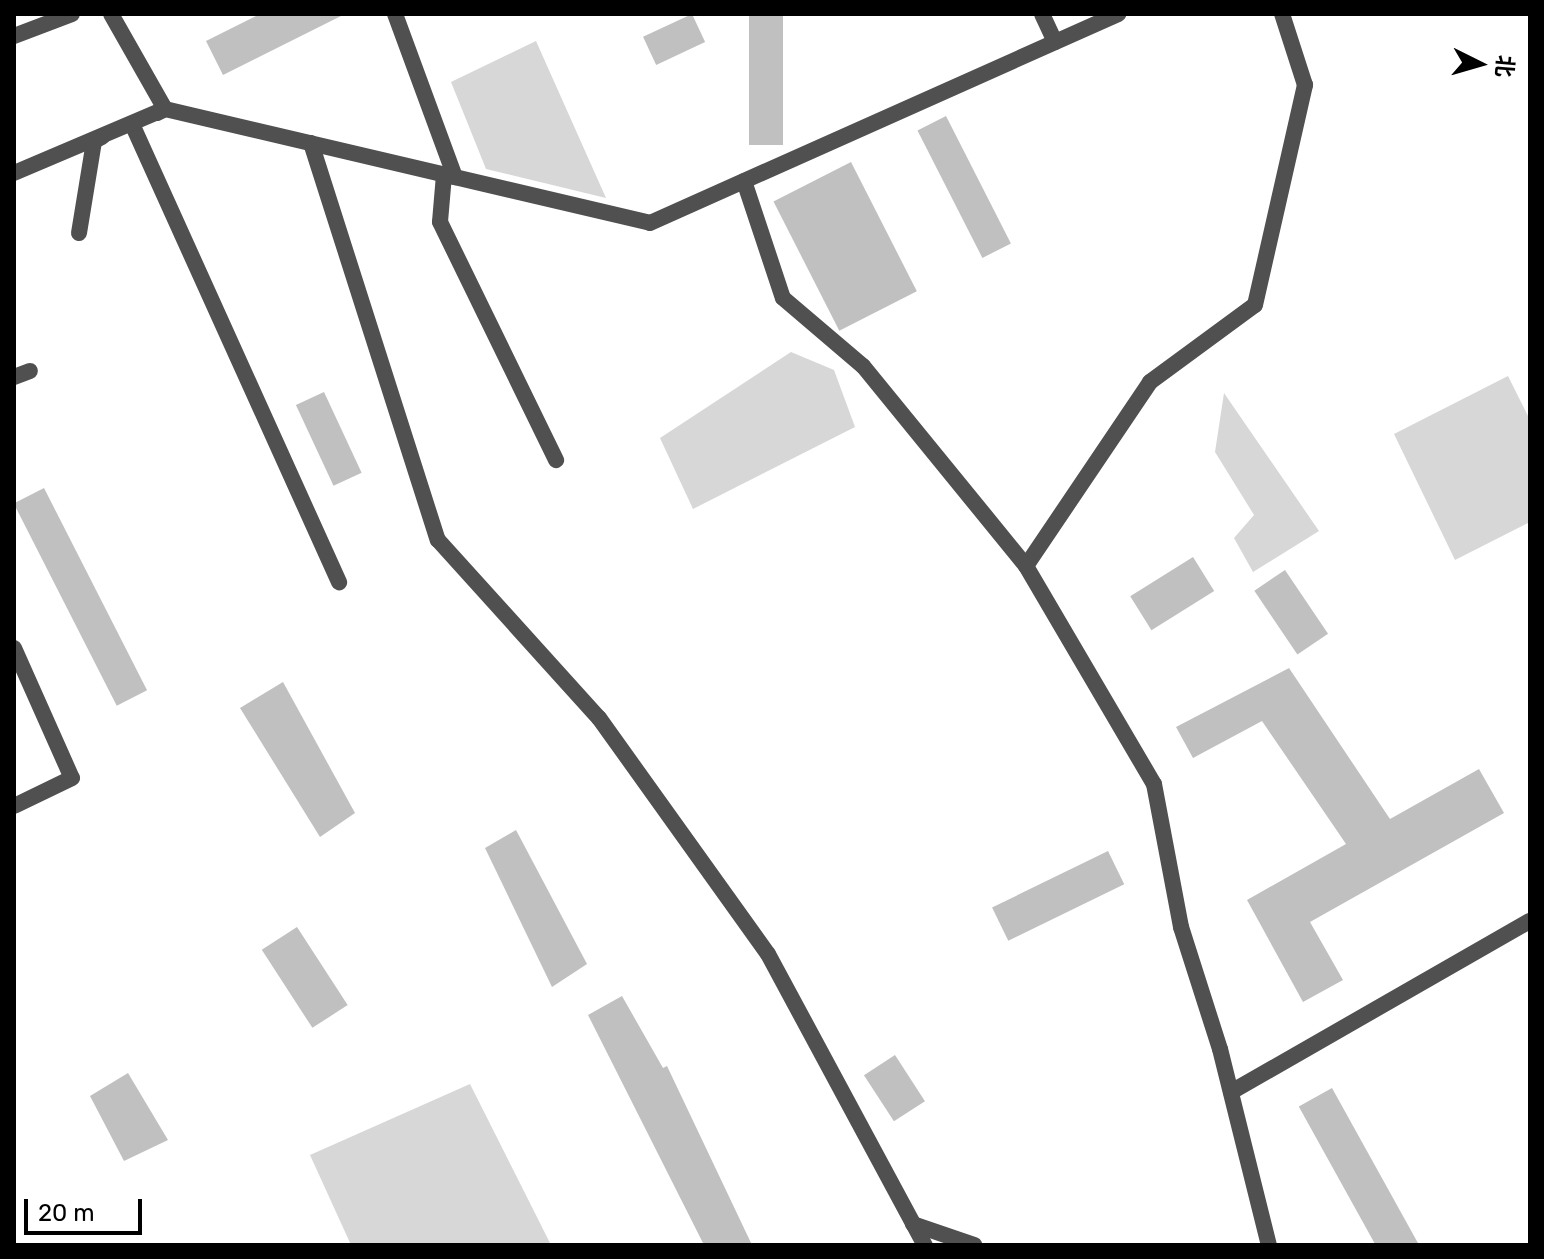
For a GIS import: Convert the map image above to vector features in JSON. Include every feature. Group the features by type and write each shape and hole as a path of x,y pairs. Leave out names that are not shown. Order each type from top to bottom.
{"street":[{"path":"14,36 72,14"},
{"path":"111,14 165,109"},
{"path":"395,14 449,176 440,222 556,460"},
{"path":"1042,14 1055,42"},
{"path":"14,173 165,109 650,223 1118,14"},
{"path":"1026,566 1150,382 1255,305 1305,85 1282,14"},
{"path":"79,233 94,141 165,109"},
{"path":"132,124 339,582"},
{"path":"311,143 438,540 599,718 768,954 925,1245"},
{"path":"744,181 783,298 863,366 1026,566 1154,784 1181,927 1231,1092 1269,1245"},
{"path":"14,648 72,778 14,806"},
{"path":"1231,1092 1530,921"},
{"path":"913,1224 974,1245"}],"shaded area":[{"path":"536,41 606,198 486,169 451,82"},
{"path":"791,352 834,370 855,427 693,509 660,438"},
{"path":"1508,376 1530,420 1530,522 1455,560 1394,434"},
{"path":"1224,393 1319,531 1253,572 1234,538 1254,515 1215,452"},
{"path":"470,1084 551,1245 351,1245 310,1155"}],"building":[{"path":"260,14 345,14 223,75 206,41"},
{"path":"692,14 705,42 656,65 643,37"},
{"path":"749,14 783,14 783,145 749,145"},
{"path":"946,116 1011,243 982,258 917,131"},
{"path":"851,162 917,291 839,331 773,201"},
{"path":"324,392 362,473 334,486 296,405"},
{"path":"44,488 147,690 117,706 14,504"},
{"path":"1193,557 1214,591 1151,630 1130,596"},
{"path":"1285,570 1328,634 1297,655 1254,591"},
{"path":"1289,668 1390,819 1479,769 1504,813 1310,922 1343,980 1303,1002 1247,900 1346,844 1262,721 1193,758 1176,727"},
{"path":"283,682 355,813 320,837 240,708"},
{"path":"516,830 587,964 552,987 485,848"},
{"path":"1108,851 1124,884 1008,941 992,908"},
{"path":"297,927 348,1005 312,1028 262,950"},
{"path":"622,996 663,1068 667,1066 752,1245 704,1245 588,1015"},
{"path":"895,1055 925,1101 894,1121 864,1075"},
{"path":"128,1073 168,1140 124,1161 90,1096"},
{"path":"1332,1088 1419,1245 1376,1245 1299,1106"}]}
